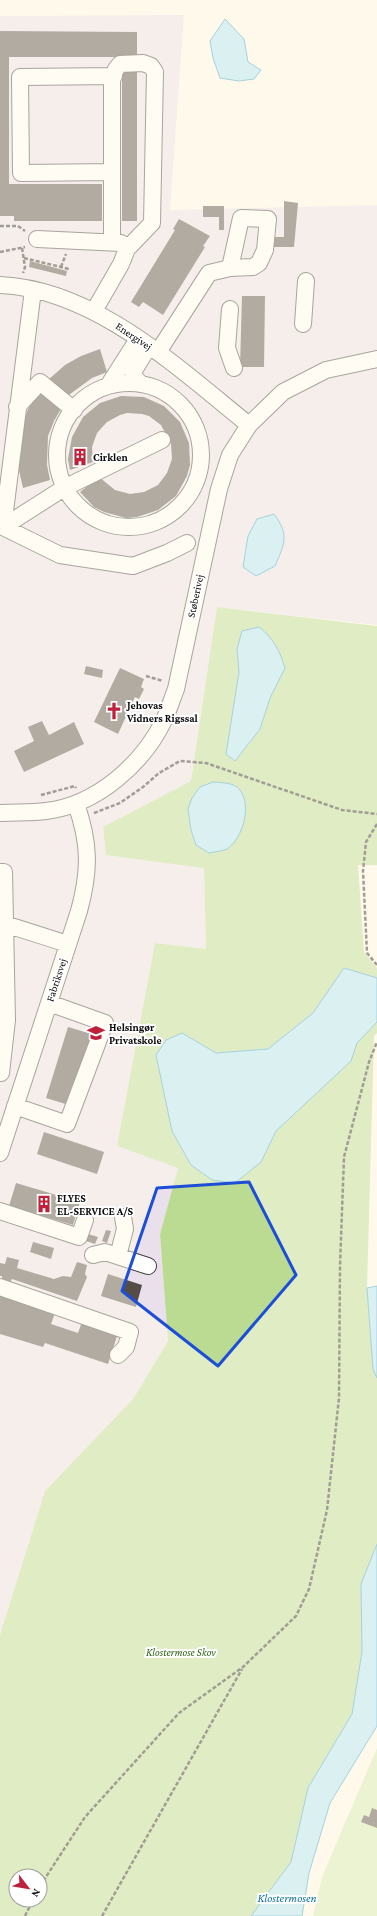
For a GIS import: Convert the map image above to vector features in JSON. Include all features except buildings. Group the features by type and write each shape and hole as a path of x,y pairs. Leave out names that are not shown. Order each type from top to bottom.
{"street":[{"path":"94,311 121,264 127,249 152,223 155,72 151,66 143,63 117,70 20,77 21,173 112,172"},
{"path":"112,242 112,79 117,70"},
{"path":"37,239 121,243 127,249"},
{"path":"140,384 132,372 149,346 209,273 230,268"},
{"path":"303,324 306,281"},
{"name":"Energivej","path":"0,285 26,289 73,301 94,311 149,346 249,425"},
{"path":"3,527 17,407 26,289"},
{"path":"230,309 227,348 234,368"},
{"path":"108,386 149,346"},
{"name":"Støberivej","path":"0,812 46,812 81,807 128,769 148,746 164,719 176,689 218,489 230,455 249,425 290,388 326,370 377,359"},
{"path":"17,407 40,382 74,410"},
{"path":"124,383 140,384 160,390 178,401 192,418 200,437 202,458 198,479 188,498 173,513 155,523 134,528 113,526 93,518 77,505 64,488 59,471 57,453 60,435 67,419 74,410 92,394 108,386 124,383"},
{"path":"3,527 64,488 162,440"},
{"path":"3,527 60,555 133,566 187,543"},
{"name":"Fabriksvej","path":"0,1153 81,904 87,872 87,842 81,807"},
{"path":"0,872 4,872 2,896 5,924 7,1020 1,1073"},
{"path":"5,924 68,944"},
{"path":"15,1106 67,1124 105,1023 49,1003"},
{"path":"0,1211 79,1237 85,1220"},
{"path":"118,1256 126,1229 123,1217"},
{"path":"93,1255 106,1252 148,1266"},
{"path":"0,1287 130,1332 126,1347 118,1355"}],"path":[{"path":"0,226 18,226 37,239 22,248 0,252"},
{"path":"22,248 26,289"},
{"path":"24,258 69,269"},
{"path":"36,797 74,786 81,807 120,803 143,787 159,773 180,761 206,763 342,810 377,814"},
{"path":"377,824 366,842 363,871 367,953 377,965"},
{"path":"48,1874 85,1817 179,1713 243,1667 296,1616 309,1589 327,1510 339,1398 340,1266 344,1157 369,1062 377,1042"},
{"path":"102,1916 243,1667"}],"highlighted area":[{"path":"249,1182 296,1275 218,1366 122,1291 157,1188"}],"shaded area":[{"path":"184,15 170,210 377,205 377,625 217,607 191,781 103,827 106,855 204,867 206,949 155,943 117,1146 178,1168 160,1234 168,1341 133,1399 45,1491 0,1635 0,16"}],"green space":[{"name":"Klostermose Skov","path":"217,607 377,626 377,865 358,865 364,952 377,968 377,978 344,968 313,1013 268,1049 216,1053 182,1033 172,1131 191,1165 212,1180 261,1162 276,1131 351,1061 357,1043 377,1022 377,1033 374,1036 367,1288 373,1369 377,1378 377,1544 361,1584 362,1652 352,1714 308,1788 291,1862 251,1916 0,1916 0,1635 45,1491 133,1399 168,1341 160,1234 178,1168 117,1146 155,943 206,949 204,868 106,855 103,827 191,781","holes":["259,627 268,636 281,656 285,668 270,698 260,729 235,761 226,754 239,672 237,649"]},
{"path":"377,1748 377,1916 313,1916 322,1877"}],"water":[{"path":"225,19 244,39 248,62 261,70 254,79 239,81 220,78 213,58 210,41"},
{"path":"274,514 279,521 284,534 283,546 275,566 256,576 243,567 248,536 257,519"},
{"path":"259,627 275,645 285,668 270,698 260,729 235,761 226,754 239,672 237,649 242,631"},
{"path":"213,782 228,783 237,787 244,797 245,813 241,830 233,844 225,850 209,853 196,845 191,830 188,809 192,798 200,787"},
{"path":"344,968 377,978 377,1022 357,1043 351,1061 276,1131 261,1162 235,1183 212,1180 191,1165 172,1131 156,1055 166,1040 182,1033 216,1053 268,1049 313,1013"},
{"path":"377,1286 377,1378 373,1369 367,1288"},
{"name":"Klostermosen","path":"377,1544 377,1726 330,1803 309,1873 302,1916 251,1916 291,1862 308,1788 352,1714 362,1652 361,1584"}],"place":[{"name":"Cirklen","path":"80,457"},
{"name":"Jehovas Vidners Rigssal","path":"114,711"},
{"name":"Helsingør Privatskole","path":"96,1033"},
{"name":"FLYES EL-SERVICE A/S","path":"44,1204"}]}
